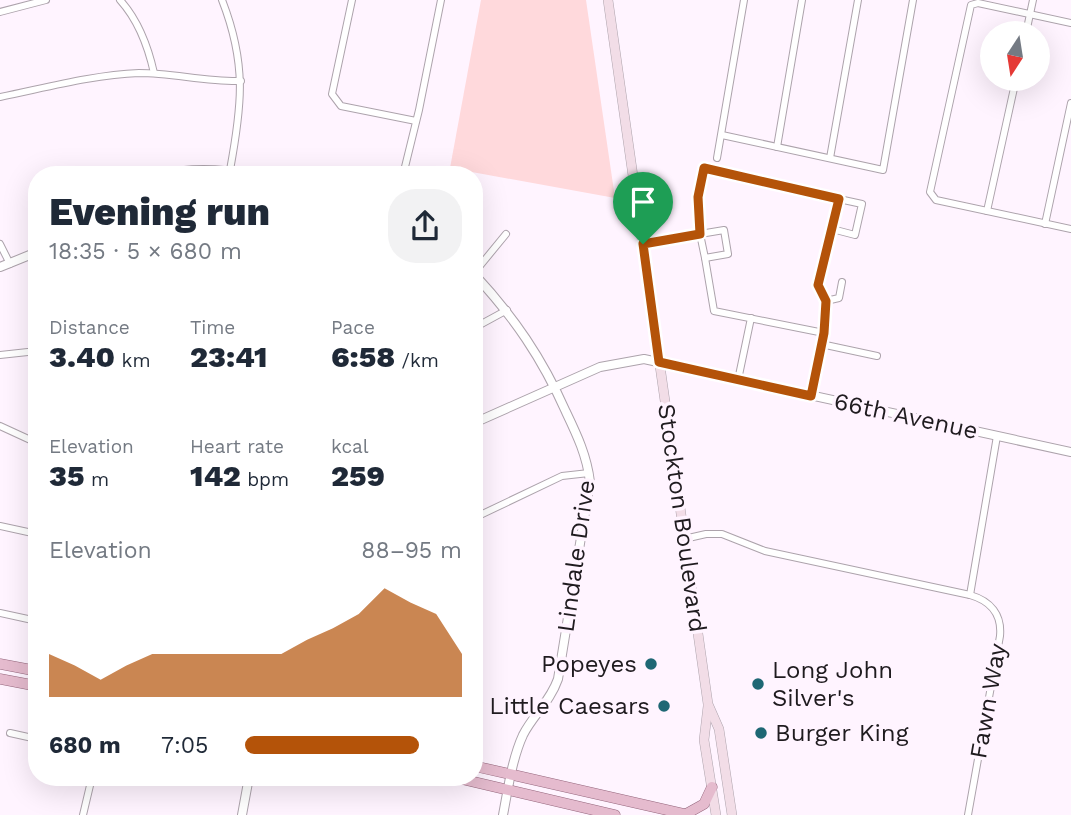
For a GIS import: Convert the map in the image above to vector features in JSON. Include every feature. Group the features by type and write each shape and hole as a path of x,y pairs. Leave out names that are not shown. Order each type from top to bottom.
{"main road":[{"name":"Stockton Boulevard","path":"608,0 708,704 704,740 716,815"},
{"path":"0,664 28,669"},
{"path":"0,679 28,684"},
{"name":"Stockton Boulevard","path":"708,704 719,729 732,815"},
{"path":"483,767 687,815 704,804 712,787"},
{"path":"483,784 615,815"}],"street":[{"path":"0,12 46,0"},
{"path":"120,0 145,38 154,73"},
{"path":"222,0 234,35 241,81 240,115 231,166"},
{"path":"352,0 332,94 336,102 341,106 416,121"},
{"path":"405,166 441,0"},
{"path":"717,158 744,0"},
{"path":"777,147 802,0"},
{"path":"830,158 858,0"},
{"path":"722,135 883,170 912,0"},
{"path":"1029,21 1033,0"},
{"path":"1071,23 978,3 971,5 930,187 931,196 936,200 1071,229"},
{"path":"0,97 119,75 154,73 207,80 241,81"},
{"path":"987,211 1013,91"},
{"path":"1045,224 1071,103"},
{"path":"824,333 714,311 700,234 698,197 704,168 862,204 855,235 832,229"},
{"path":"811,396 824,333 826,301 818,285 839,199"},
{"path":"643,244 724,230 728,254 705,258"},
{"path":"483,262 506,234"},
{"path":"0,244 10,264"},
{"path":"0,267 28,256"},
{"path":"826,301 839,298 842,282"},
{"name":"Lindale Drive","path":"483,283 507,310 555,387 585,454 590,490 558,679 548,702 524,734 503,815"},
{"path":"483,323 507,310"},
{"path":"738,380 751,318"},
{"path":"821,344 877,356"},
{"path":"0,355 28,352"},
{"name":"66th Avenue","path":"483,419 600,367 644,359 1071,452"},
{"path":"0,426 28,439"},
{"path":"684,539 722,534 765,551 970,595 998,436"},
{"path":"483,514 562,476 589,473"},
{"path":"0,526 28,532"},
{"name":"Fawn Way","path":"968,815 1000,629 997,613 992,607 979,597 970,595"},
{"path":"0,613 28,619"},
{"path":"10,733 28,737"},
{"path":"83,815 90,786"},
{"path":"242,815 247,786"}],"shaded area":[{"path":"481,0 586,0 615,198 483,174 483,166 450,166"}],"place":[{"name":"Popeyes","path":"651,664"},
{"name":"Long John Silver's","path":"758,684"},
{"name":"Little Caesars","path":"664,706"},
{"name":"Burger King","path":"761,733"}],"route":[{"path":"704,168 839,199 818,285 826,301 824,333 811,396 659,362 643,244 700,234 698,197 704,168"}]}
